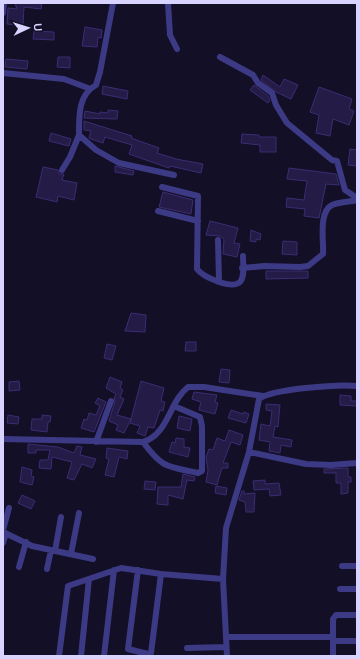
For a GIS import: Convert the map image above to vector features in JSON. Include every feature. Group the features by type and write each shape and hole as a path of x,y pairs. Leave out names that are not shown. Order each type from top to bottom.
{"street":[{"path":"3,13 4,3"},
{"path":"62,170 75,146 79,135 80,106 88,88 96,84 100,72 113,3"},
{"path":"168,3 170,35 177,48"},
{"path":"220,57 251,74 258,83 272,93 276,105 287,123 332,160 337,161 344,190 357,199"},
{"path":"3,73 64,79 88,88"},
{"path":"79,135 96,150 119,163 174,175"},
{"path":"162,187 198,196 197,269 211,279 230,285 236,284 241,281 243,256"},
{"path":"242,268 308,266 323,254 323,219 326,209 332,205 357,199"},
{"path":"158,211 198,221"},
{"path":"218,240 219,281"},
{"path":"3,439 143,442 157,434 184,390 188,387 195,386 263,396 296,390 334,386 357,386"},
{"path":"227,656 223,579 226,528 250,452 258,399 263,396"},
{"path":"96,442 111,401"},
{"path":"143,442 155,458 164,465 198,473 202,471 201,420 198,415 174,406"},
{"path":"250,452 306,464 331,465 357,463"},
{"path":"3,544 9,508"},
{"path":"71,554 79,513"},
{"path":"46,570 53,550 61,517"},
{"path":"4,532 26,542 93,559"},
{"path":"19,567 26,542"},
{"path":"342,566 357,566"},
{"path":"59,656 68,586 121,568 161,574 223,579"},
{"path":"104,656 114,570"},
{"path":"138,570 128,649 148,654 151,653 161,574"},
{"path":"81,656 89,579"},
{"path":"340,589 357,589"},
{"path":"333,656 333,619 336,615 357,615"},
{"path":"226,637 333,639 357,641"},
{"path":"187,648 226,646"}],"building":[{"path":"15,3 42,3 41,9 24,7 23,26 7,24 8,8 17,9"},
{"path":"85,27 102,30 101,38 98,37 97,47 82,46"},
{"path":"34,31 54,32 54,40 33,39"},
{"path":"58,57 70,57 70,68 57,67"},
{"path":"6,59 28,61 27,69 5,67"},
{"path":"263,75 280,87 284,79 298,85 291,99 276,92 261,80"},
{"path":"254,85 268,96 270,100 268,103 250,90"},
{"path":"103,86 128,91 127,99 102,94"},
{"path":"319,87 352,99 349,109 354,111 349,125 333,119 330,136 316,133 319,115 310,112"},
{"path":"108,110 118,111 117,119 84,118 85,111 100,114 100,112 108,113"},
{"path":"84,121 132,136 131,138 159,148 157,153 176,159 203,164 201,173 170,166 169,168 129,154 132,145 105,137 103,143 91,139 89,138 91,131 84,130"},
{"path":"51,133 71,139 69,146 49,141"},
{"path":"242,134 259,135 259,137 276,137 276,152 260,152 260,145 241,143"},
{"path":"350,149 357,150 357,166 348,165"},
{"path":"115,166 134,171 133,175 115,172"},
{"path":"43,167 58,170 59,174 64,174 62,180 77,183 74,200 58,196 57,202 36,197"},
{"path":"289,168 336,174 339,185 326,184 319,218 304,216 305,209 286,207 287,198 304,200 307,181 287,179"},
{"path":"163,192 193,200 191,214 159,207"},
{"path":"210,221 238,228 234,243 240,244 237,257 223,254 224,239 220,236 206,235"},
{"path":"251,230 261,234 260,240 256,239 256,242 250,241"},
{"path":"283,241 297,242 297,255 282,254"},
{"path":"266,271 308,271 308,278 266,279"},
{"path":"131,313 146,315 145,332 125,331"},
{"path":"186,342 196,342 196,351 185,351"},
{"path":"107,344 116,346 112,360 104,358"},
{"path":"221,369 230,370 229,383 219,382"},
{"path":"110,377 122,382 120,388 123,390 120,397 124,399 117,415 131,419 124,433 116,430 118,425 109,421 116,394 106,388"},
{"path":"19,381 20,390 9,391 9,382"},
{"path":"141,381 164,388 161,401 165,402 163,411 160,410 154,428 148,427 145,436 137,433 140,426 130,423"},
{"path":"194,392 217,395 215,402 218,403 215,414 199,410 201,402 192,399"},
{"path":"340,395 351,396 351,401 357,401 357,406 340,405"},
{"path":"98,398 106,402 94,432 81,428 84,419 87,420 89,413 96,415 100,406 95,403"},
{"path":"266,404 280,405 278,427 275,426 273,437 292,440 291,447 281,445 280,453 269,451 270,442 259,440 261,424 270,426 272,411 266,410"},
{"path":"231,410 243,414 244,412 249,414 246,423 228,418"},
{"path":"8,415 19,417 18,424 7,423"},
{"path":"42,415 51,416 50,422 48,422 47,432 31,430 32,419 42,419"},
{"path":"179,416 192,419 190,431 177,428"},
{"path":"229,430 243,435 240,445 231,442 223,463 228,463 228,468 222,468 217,485 206,482 208,470 206,457 209,449 213,450 217,438 225,441"},
{"path":"176,438 184,439 184,447 190,448 188,457 169,452 172,442 175,443"},
{"path":"28,444 58,447 74,453 77,446 82,447 80,455 96,459 92,468 82,464 74,480 67,478 72,462 52,457 51,469 39,468 40,460 48,460 50,450 36,450 36,453 28,453"},
{"path":"107,448 128,451 127,459 119,457 114,477 105,475 109,459 106,458"},
{"path":"22,467 32,470 31,476 34,477 32,485 20,482"},
{"path":"348,468 348,477 351,477 351,482 348,482 348,493 341,494 341,483 336,483 336,473 324,473 324,469"},
{"path":"183,474 195,477 194,481 187,480 183,499 168,495 168,505 157,504 158,487 181,487"},
{"path":"265,480 265,484 279,483 281,495 270,496 269,489 254,490 253,481"},
{"path":"145,481 156,482 155,490 144,489"},
{"path":"216,486 227,488 226,495 215,493"},
{"path":"242,491 244,491 244,494 255,493 254,512 246,512 245,502 239,500"},
{"path":"22,495 35,501 31,509 18,503"}]}
